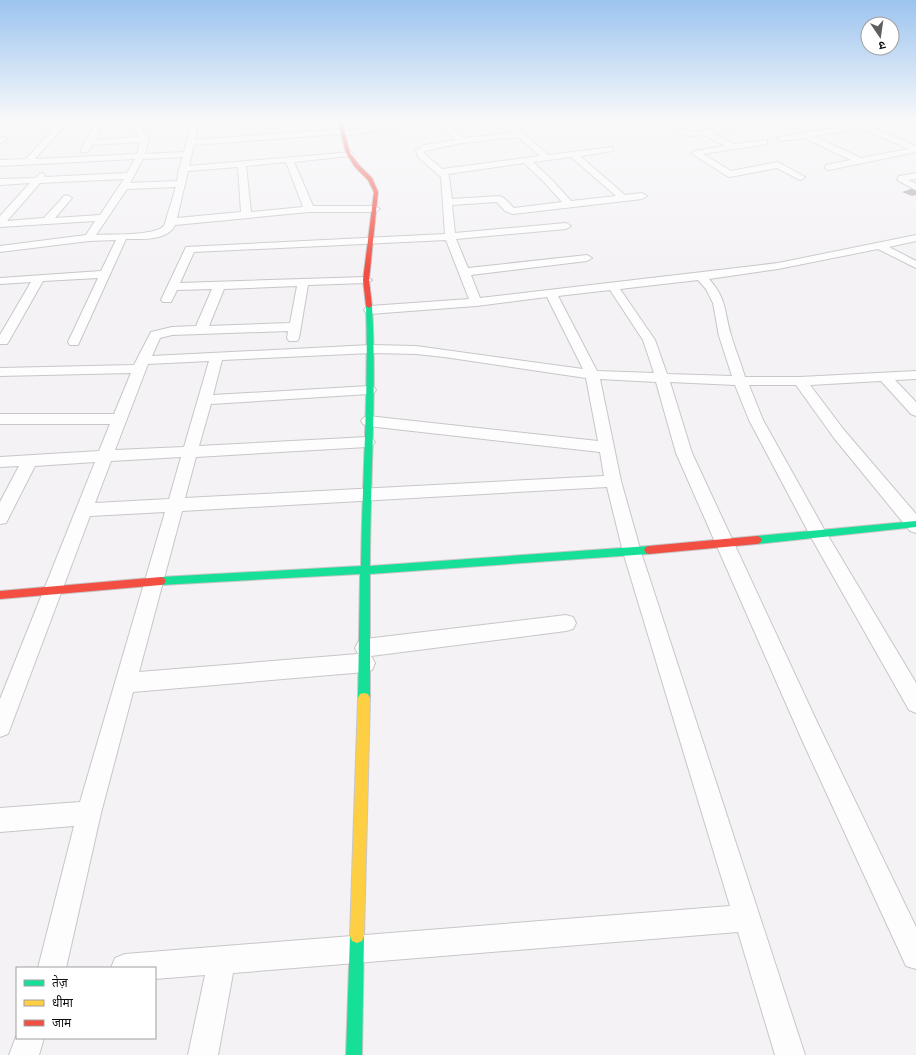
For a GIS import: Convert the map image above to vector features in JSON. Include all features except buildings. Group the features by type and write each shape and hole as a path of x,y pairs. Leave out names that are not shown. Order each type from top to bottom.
{"street":[{"path":"0,223 46,171"},
{"path":"89,238 132,171"},
{"path":"0,249 89,238 158,234 165,231 170,222 177,201 183,171"},
{"path":"243,171 246,215"},
{"path":"293,171 309,210"},
{"path":"354,1055 365,656 368,390 371,349 370,310 366,280 372,241 376,192 374,183 364,171"},
{"path":"446,171 441,172 446,180 450,237 476,302"},
{"path":"538,171 568,204"},
{"path":"593,171 623,198"},
{"path":"725,171 730,174 745,171"},
{"path":"790,171 801,177"},
{"path":"0,182 129,176"},
{"path":"916,176 902,178 901,180 916,187"},
{"path":"123,186 180,184"},
{"path":"447,202 500,200 513,211 642,196"},
{"path":"47,221 66,198"},
{"path":"6,201 18,201"},
{"path":"170,222 309,210 375,209"},
{"path":"0,223 102,218"},
{"path":"167,300 190,249 450,237 566,226"},
{"path":"74,342 122,237"},
{"path":"370,310 476,302 614,288 701,277 778,266 916,238"},
{"path":"880,246 916,265"},
{"path":"465,272 587,258"},
{"path":"0,281 105,274"},
{"path":"701,277 711,288 719,303 720,316 725,336 740,381 756,420 818,534 916,704"},
{"path":"3,341 39,279"},
{"path":"172,288 366,280"},
{"path":"291,352 303,282"},
{"path":"201,330 219,286"},
{"path":"614,288 649,340 684,453 810,732 916,956"},
{"path":"551,294 592,375 613,481 632,552 790,1055"},
{"path":"0,726 119,419 141,365 156,334 172,331 295,327"},
{"path":"0,372 141,365 217,356 371,349 444,352 592,375 740,381 800,381 916,375"},
{"path":"52,967 89,813 217,356"},
{"path":"884,377 916,411"},
{"path":"800,381 839,434 915,525"},
{"path":"204,400 368,390"},
{"path":"0,419 119,419"},
{"path":"368,421 606,447"},
{"path":"0,462 367,442"},
{"path":"0,518 30,461"},
{"path":"83,510 613,481"},
{"path":"0,595 153,582 365,570 632,552 915,525"},
{"path":"125,683 365,656 566,623"},
{"path":"0,820 89,813"},
{"path":"136,967 747,918"},
{"path":"203,1055 222,960"},
{"path":"24,1055 30,1039"}],"traffic: fast":[{"path":"364,698 366,494 371,349 369,306"},
{"path":"757,540 916,524"},
{"path":"161,581 365,570 649,550"},
{"path":"354,1055 357,936"}],"traffic: slow":[{"path":"357,936 364,698"}],"traffic: jam":[{"path":"362,171 370,179 376,192 366,280 369,306"},
{"path":"649,550 757,540"},
{"path":"0,595 161,581"}]}
